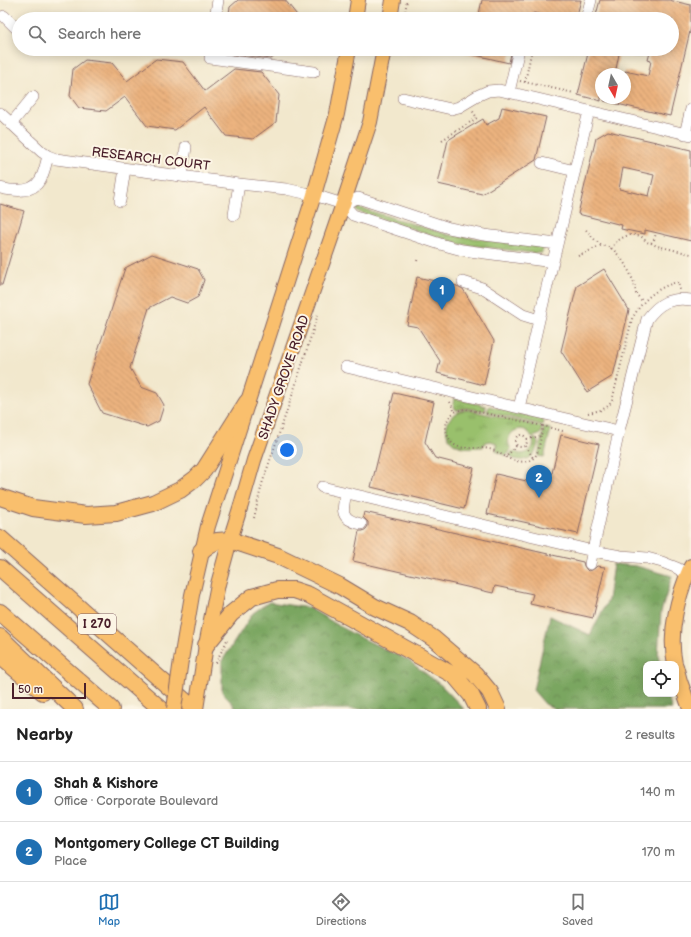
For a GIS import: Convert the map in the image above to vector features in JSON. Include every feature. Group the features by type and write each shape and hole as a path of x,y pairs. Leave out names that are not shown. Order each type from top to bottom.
{"highway":[{"path":"0,497 33,508 86,515 116,513 153,503 180,490 204,470 247,402"},
{"name":"I 270","path":"0,538 195,709"},
{"path":"202,552 208,545 217,541 230,540 278,556 340,586 375,607 410,623 434,638 475,674 490,692 498,709"},
{"name":"I 270","path":"0,568 161,709"},
{"path":"206,645 230,614 252,597 277,590 294,590 309,595 454,676 471,695 478,709"},
{"path":"0,612 111,709"},
{"path":"0,637 75,709"},
{"path":"0,656 61,707"},
{"path":"0,667 41,697 61,707"}],"main road":[{"path":"356,12 358,0"},
{"path":"391,12 393,0"},
{"name":"SHADY GROVE ROAD","path":"174,709 192,595 208,526 314,195 337,114 348,56"},
{"name":"SHADY GROVE ROAD","path":"195,709 218,584 230,540 254,460 370,122 383,56"},
{"path":"675,661 673,654 673,631 677,606 689,570"},
{"path":"679,677 691,709"}],"street":[{"path":"216,12 218,0"},
{"path":"588,12 591,0"},
{"path":"4,16 12,24"},
{"path":"210,56 210,58 314,72"},
{"path":"509,92 517,56"},
{"path":"403,98 451,109 459,107 488,91 498,90 688,134 691,109"},
{"path":"11,124 33,97"},
{"path":"519,408 589,111"},
{"name":"RESEARCH COURT","path":"0,114 42,152 56,159 286,189 314,195 343,204"},
{"path":"182,176 186,147"},
{"path":"0,188 24,191 33,188 40,180 48,156"},
{"path":"542,163 575,171"},
{"path":"120,201 125,169"},
{"path":"234,215 239,184"},
{"path":"553,262 462,250 440,244 353,216 343,204 358,198 449,228 484,235 557,244"},
{"path":"462,282 482,288 523,315 539,320"},
{"path":"590,564 619,431 647,319 654,310 664,303 674,300 691,300"},
{"path":"346,368 619,431"},
{"path":"322,487 593,551 621,556 647,558 677,568 689,570"},
{"path":"346,493 343,510 345,515 352,522 361,524"}],"path":[{"path":"405,12 407,0"},
{"path":"525,82 531,56"},
{"path":"512,80 574,94"},
{"path":"442,140 477,118 471,109"},
{"path":"586,230 602,245 611,249 617,255 633,280 636,294 643,302"},
{"path":"651,243 654,240 656,233"},
{"path":"611,249 618,240 630,235 640,236 648,243 657,246 691,254"},
{"path":"578,256 602,245"},
{"path":"254,518 262,484 318,314"},
{"path":"541,436 537,453 533,458 521,461 512,460 490,449 462,448 453,444 449,439 446,430 447,421 448,418 456,411 466,409 543,426"},
{"path":"516,446 514,439 517,436 523,435 526,438 526,445 533,458"},
{"path":"516,446 521,448 526,445"},
{"path":"506,457 516,446"},
{"path":"214,667 228,638"}],"green space":[{"path":"357,207 449,235 540,246 543,249 542,253 533,253 460,244 362,213 357,211"},
{"path":"454,398 486,406 485,411 466,408 456,410 453,404"},
{"path":"489,406 544,419 542,425 487,412"},
{"path":"464,410 542,427 541,433 532,437 524,430 519,429 514,431 509,438 511,449 508,454 505,455 496,451 496,443 491,441 485,442 483,447 460,446 451,441 448,436 447,425 453,415"},
{"path":"544,428 551,429 544,457 538,456"},
{"path":"533,439 536,439 538,443 535,452 530,458 517,460 512,458 510,454 513,451 517,453 525,453 531,450 533,447"},
{"path":"613,564 636,566 672,576 661,612 658,655 659,661 643,661 643,697 667,697 672,709 556,709 545,704 533,690 550,616 590,635 608,600"},
{"path":"269,602 309,608 353,634 408,660 442,686 464,709 237,709 222,692 222,661 253,613"}],"building":[{"path":"238,0 285,0 294,12 229,12 230,7"},
{"path":"482,0 581,0 578,12 479,12"},
{"path":"600,0 669,0 691,5 691,27 670,116 617,104 631,104 631,72 648,76 651,61 648,60 649,56 679,56 679,12 597,12"},
{"path":"249,56 275,56 271,59"},
{"path":"480,56 510,56 509,63"},
{"path":"587,56 619,56 616,68 595,68 595,99 578,95"},
{"path":"156,59 183,62 205,91 234,69 261,72 279,95 276,122 253,139 226,136 204,107 175,130 147,126 125,97 106,111 79,108 70,96 73,69 85,60 112,63 127,81"},
{"path":"502,107 546,117 536,160 482,194 438,184 448,140 483,119 486,125 499,118"},
{"path":"608,131 691,150 691,241 645,230 645,234 621,229 622,225 578,214 596,138","holes":["623,168 654,175 649,196 619,189"]},
{"path":"0,204 24,211 2,285 0,285"},
{"path":"152,254 198,269 204,280 198,297 187,303 170,297 149,308 130,368 141,387 157,393 164,405 159,421 147,427 102,413 87,384 125,268"},
{"path":"604,269 629,310 613,376 587,392 561,351 577,286"},
{"path":"417,277 457,286 463,289 494,341 484,385 437,373 440,361 418,327 407,325"},
{"path":"394,393 434,402 425,442 435,458 474,468 464,509 371,487"},
{"path":"561,435 599,444 578,534 487,514 496,474 535,483 552,473"},
{"path":"364,512 583,562 588,571 597,566 605,567 593,618 530,604 533,594 495,586 493,593 353,561 359,531 363,531 368,526 368,522 363,517"}],"place":[{"name":"Shah & Kishore","path":"442,310"},
{"name":"Montgomery College CT Building","path":"539,498"}]}
